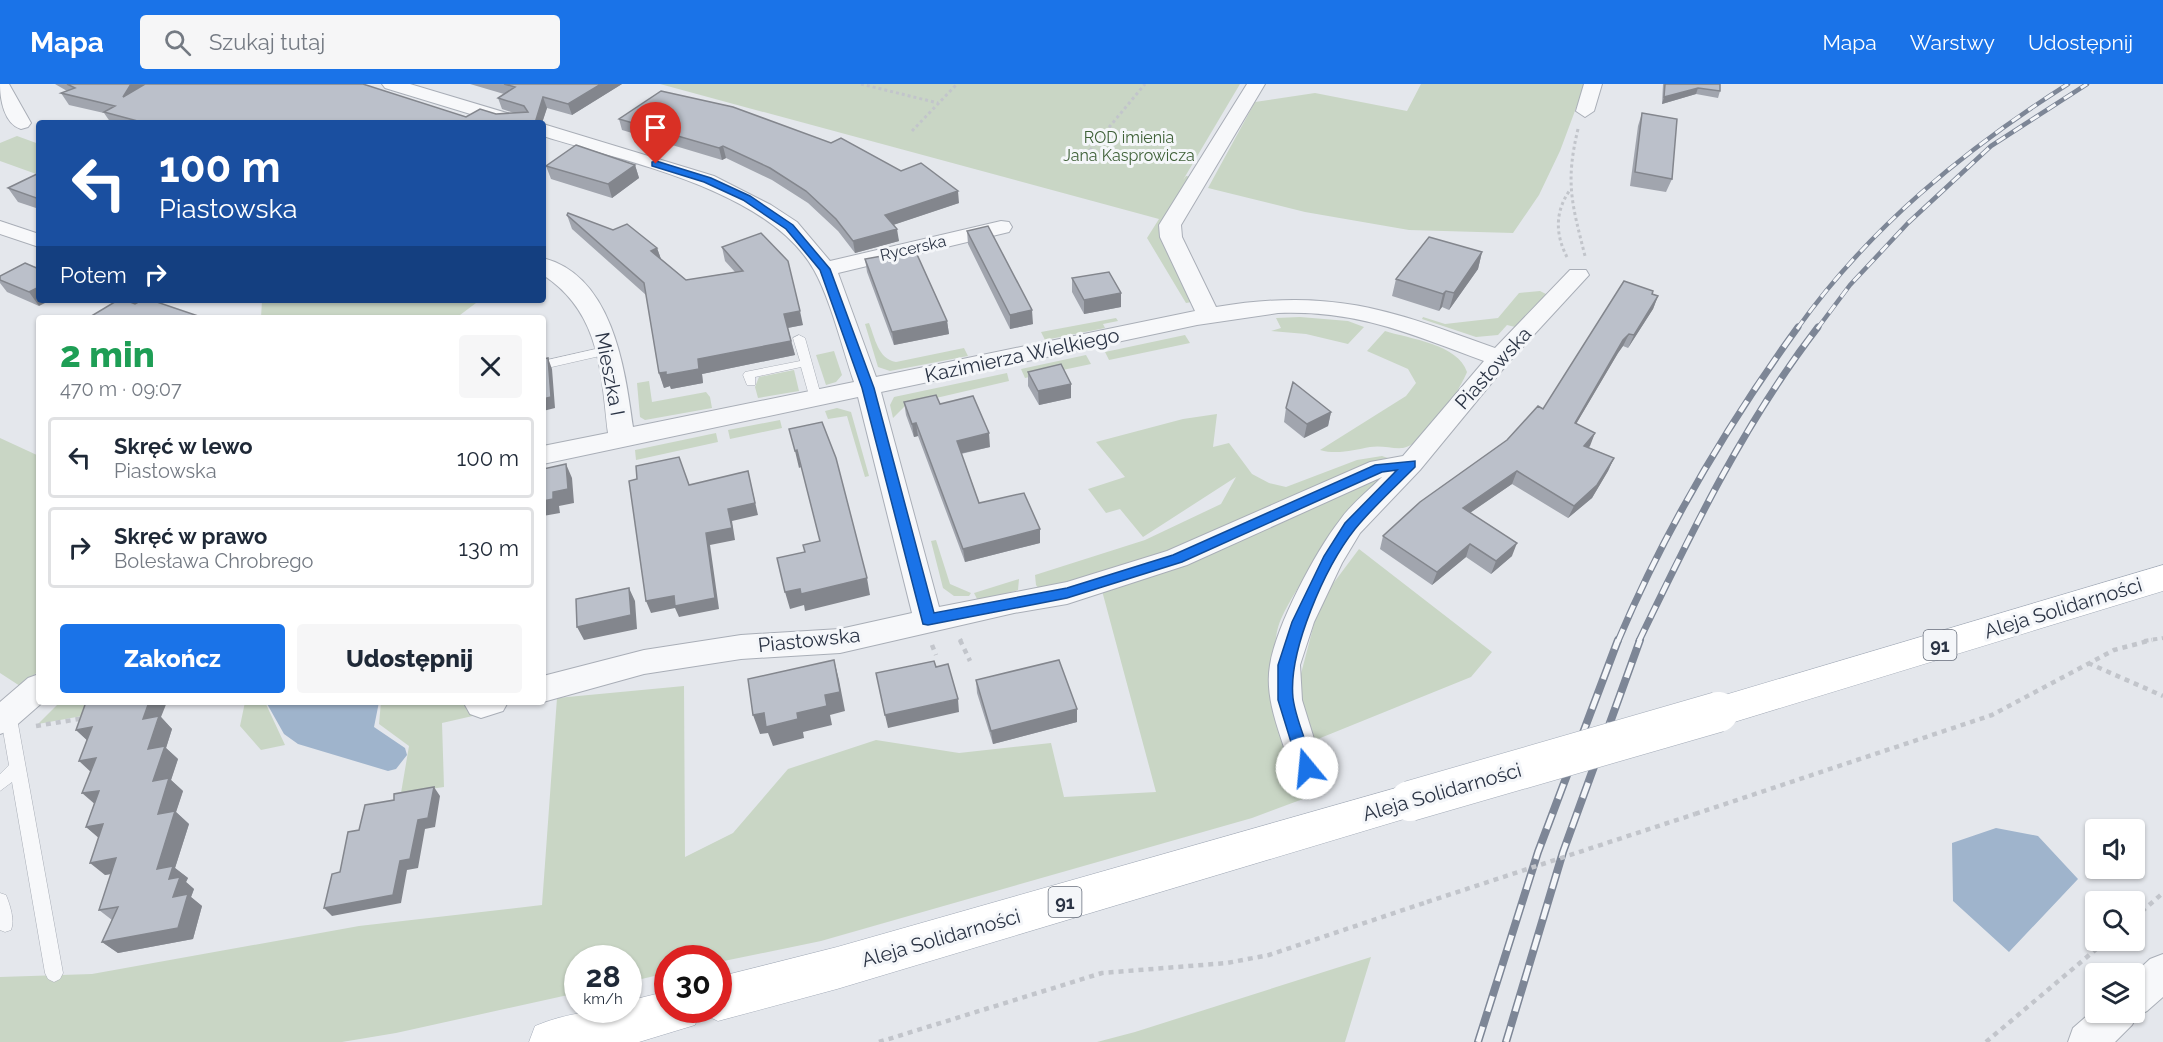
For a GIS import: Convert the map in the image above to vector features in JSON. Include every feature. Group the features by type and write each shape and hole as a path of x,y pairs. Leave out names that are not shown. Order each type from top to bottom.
{"main road":[{"name":"Aleja Solidarności","path":"732,995 849,965 1718,712 2163,578"},
{"path":"551,1042 654,1016"}],"street":[{"path":"0,84 22,127"},
{"path":"391,84 510,120"},
{"path":"1209,316 1172,237 1170,225 1256,84"},
{"path":"1585,111 1593,84"},
{"path":"546,131 707,180 747,198 789,227 825,269 868,388 928,620"},
{"path":"0,226 36,241"},
{"name":"Rycerska","path":"825,269 1001,227"},
{"name":"Mieszka I","path":"546,267 583,294 599,318 609,350 622,438"},
{"name":"Piastowska","path":"1307,768 1286,700 1285,665 1299,622 1329,560 1350,526 1411,464 1499,358 1578,275"},
{"name":"Kazimierza Wielkiego","path":"546,453 1209,316 1272,306 1340,308 1386,318 1499,358"},
{"name":"Piastowska","path":"546,688 644,662 741,647 840,640 1067,593 1178,558 1379,468 1411,464"},
{"path":"9,714 36,690"},
{"path":"2145,988 2163,972"},
{"path":"2087,1042 2107,1023"}],"lane":[{"path":"799,338 816,399"},
{"path":"546,364 609,350"},
{"path":"751,382 749,375 806,363"},
{"path":"9,714 16,769 54,973"},
{"path":"0,784 16,769"},
{"path":"0,901 5,924"}],"path":[{"path":"861,84 938,103"},
{"path":"912,132 957,84"},
{"path":"1086,155 1145,84"},
{"path":"1570,190 1562,200 1559,235 1562,250 1578,275 1587,270 1585,251 1573,218 1570,190 1574,136 1585,111"},
{"path":"959,636 970,660"},
{"path":"879,1042 1102,974 1227,963 1269,955 1992,715 2088,663 2129,644 2163,638"},
{"path":"2088,663 2163,696"},
{"path":"9,714 44,726 96,716"},
{"path":"2145,909 2163,893"},
{"path":"1986,1042 2094,951"}],"green space":[{"name":"ROD imienia Jana Kasprowicza","path":"660,84 1240,84 1183,180 1186,176 1192,177 1165,219 1192,302 1186,303 1147,238 1159,219"},
{"path":"1421,84 1585,84 1560,151 1539,195 1513,233 1409,230 1305,212 1208,188 1255,102 1315,93 1407,111"},
{"path":"17,136 36,143 36,174 0,161 0,143"},
{"path":"1540,291 1548,295 1515,327 1507,325 1498,335 1476,337 1422,319 1423,317 1445,324 1498,318 1519,293"},
{"path":"262,303 476,303 460,315 261,315"},
{"path":"1300,317 1348,321 1364,327 1348,344 1306,334 1271,331 1281,328 1276,318"},
{"path":"1116,318 1118,321 1103,324 1105,328 1045,340 1041,332"},
{"path":"869,323 881,352 885,357 896,362 964,348 968,356 890,371 878,367 865,324"},
{"path":"1385,331 1432,344 1454,355 1467,372 1463,381 1440,416 1412,444 1403,448 1374,447 1339,452 1320,450 1406,396 1416,383 1408,369 1367,351"},
{"path":"1185,335 1190,343 1109,360 1105,352"},
{"path":"834,351 842,375 836,382 826,385 816,355"},
{"path":"1086,355 1091,364 1025,378 1021,369"},
{"path":"794,370 799,391 758,398 755,387 759,377"},
{"path":"1007,373 1009,381 906,405 893,418 890,405 894,397"},
{"path":"649,381 652,402 706,392 710,397 712,408 645,420 640,417 637,383"},
{"path":"837,408 851,412 869,476 865,477 847,416 828,419 825,411"},
{"path":"1217,414 1213,447 1229,443 1252,474 1269,483 1286,487 1357,460 1382,456 1391,459 1165,555 1040,590 1036,585 1035,575 1145,540 1221,504 1236,477 1143,537 1120,509 1106,513 1088,489 1125,477 1096,442 1183,419"},
{"path":"780,420 782,428 730,439 728,430"},
{"path":"716,433 718,442 636,460 635,450"},
{"path":"0,438 36,455 36,673 20,686 0,673"},
{"path":"1393,469 1317,560 1291,599 1281,619 1276,637 1276,683 1279,709 1290,760 1303,799 1252,818 821,941 732,959 732,945 654,945 654,976 642,979 642,945 564,945 564,996 396,1033 342,1042 0,1042 0,977 92,974 359,926 542,905 557,698 684,686 685,857 733,833 788,769 876,740 959,753 1051,743 1064,797 1156,792 1101,587"},
{"path":"936,540 950,584 971,593 969,596 954,596 943,588 931,541"},
{"path":"1359,549 1492,652 1471,677 1308,743 1297,689 1320,601"},
{"path":"1019,579 1018,590 1015,591 978,601 974,593"},
{"path":"57,705 98,705 93,714 38,724"},
{"path":"244,705 266,705 285,745 261,750 240,726"},
{"path":"381,705 476,705 477,715 442,723 444,787 401,793 409,746 379,724"},
{"path":"1371,957 1345,1042 1097,1042 1135,1032"}],"water":[{"path":"268,705 378,705 374,727 405,748 407,755 396,769 388,771 298,744 284,734"},
{"path":"1996,828 2038,836 2078,879 2009,952 1953,901 1952,843"}],"building":[{"path":"67,84 131,84 123,97 145,84 363,84 466,117 480,109 496,114 528,112 524,106 498,98 515,87 504,84 601,84 568,104 543,97 536,120 134,120 104,112 115,106 61,93 75,88"},
{"path":"1665,84 1720,84 1720,91 1698,88 1664,97"},
{"path":"661,91 733,107 831,143 841,138 901,171 921,163 958,191 885,215 897,229 853,241 836,219 806,191 770,168 723,146 719,148 619,119"},
{"path":"1642,113 1677,119 1672,179 1635,172"},
{"path":"576,145 635,165 608,184 546,166"},
{"path":"36,174 36,198 8,188"},
{"path":"568,213 613,230 627,224 657,248 651,251 686,280 743,271 722,247 761,233 788,261 800,311 784,314 791,341 698,359 699,369 666,375 666,372 659,373 644,283 567,215"},
{"path":"988,226 1032,310 1010,315 967,231"},
{"path":"1429,237 1482,252 1454,293 1446,291 1443,294 1396,279"},
{"path":"915,250 947,321 892,332 865,259"},
{"path":"25,263 36,268 36,288 29,292 0,280 0,276"},
{"path":"1109,272 1121,293 1084,300 1072,278"},
{"path":"1624,281 1653,291 1652,294 1658,296 1634,335 1629,334 1623,340 1575,423 1595,433 1584,446 1614,458 1597,485 1574,506 1517,471 1463,508 1517,543 1496,561 1470,544 1437,572 1383,536 1420,502 1507,440 1538,406 1543,409"},
{"path":"113,303 160,303 195,315 93,315"},
{"path":"546,358 548,358 551,397 546,398"},
{"path":"1061,364 1071,384 1038,391 1028,372"},
{"path":"1293,382 1331,412 1307,424 1286,408"},
{"path":"936,395 940,404 973,396 989,433 957,441 979,503 1024,493 1040,529 963,549 916,423 912,424 904,402"},
{"path":"822,422 836,458 867,578 801,594 800,589 785,592 777,558 805,552 803,545 820,541 797,450 795,451 789,429"},
{"path":"679,457 689,485 748,471 755,503 728,509 732,528 706,533 715,598 675,606 674,596 646,601 629,481 637,479 636,466"},
{"path":"566,464 568,489 553,492 553,499 546,500 546,468"},
{"path":"629,588 631,615 577,627 576,599"},
{"path":"834,660 840,692 825,695 827,706 797,713 798,719 766,727 764,713 753,715 748,679"},
{"path":"1059,660 1077,709 991,731 976,680"},
{"path":"934,661 936,667 948,664 958,699 885,715 876,673"},
{"path":"85,705 148,705 143,719 159,716 148,749 165,746 153,781 169,778 158,814 175,811 157,869 173,866 169,879 180,877 173,897 188,894 178,928 102,942 118,907 99,910 116,858 90,863 103,824 86,827 99,791 82,793 96,758 79,761 92,727 76,730"},
{"path":"434,787 428,818 418,820 410,859 400,861 393,895 324,908 332,874 340,872 348,832 359,830 365,805 394,800 394,794"}],"railway":[{"path":"1797,329 1855,257 1920,193 1992,136 2068,84"},
{"path":"1817,329 1850,285 1908,223 1991,146 2087,84"},
{"path":"1618,641 1656,559 1699,479 1722,440 1798,327"},
{"path":"1639,641 1720,479 1766,401 1818,327"},
{"path":"1478,1042 1538,852 1618,640"},
{"path":"1506,1042 1563,852 1640,640"}],"route":[{"path":"656,164 707,180 747,198 789,227 825,269 868,388 874,418 921,585 928,620 1067,593 1178,558 1379,468 1411,464 1350,526 1329,560 1299,622 1285,665 1286,700 1307,768"}]}
